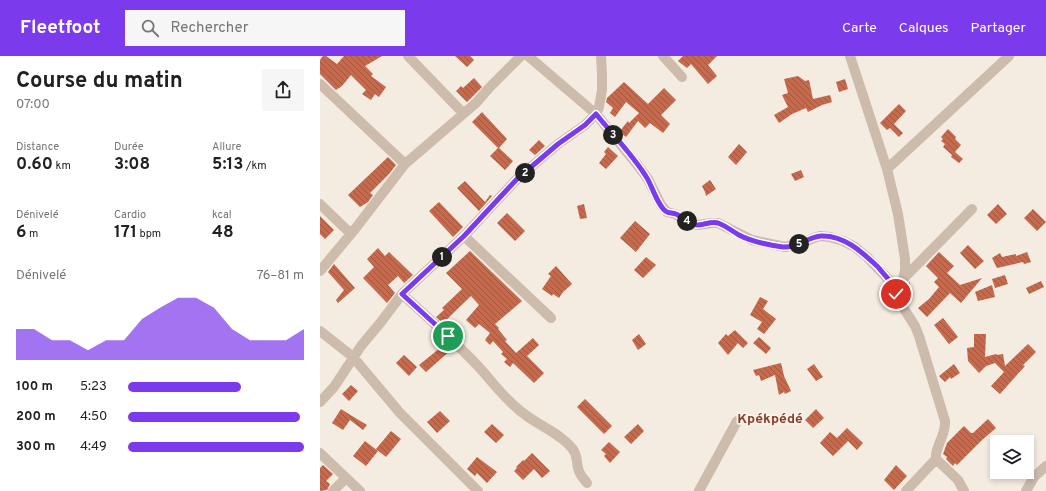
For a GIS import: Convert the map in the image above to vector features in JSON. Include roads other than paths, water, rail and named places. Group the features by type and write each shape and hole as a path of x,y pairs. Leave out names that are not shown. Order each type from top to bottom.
{"street":[{"path":"408,56 463,113"},
{"path":"320,271 351,234 405,164 476,103 494,82 521,56"},
{"path":"528,56 596,114 639,167 648,180 661,205 667,212 675,214 692,224 698,225 712,222 752,240 785,247 803,243 820,236 843,241 855,247 867,257 890,281 895,288 898,301 920,336 946,427 944,435 936,451 936,459 906,491"},
{"path":"320,402 334,387 361,346 402,294 464,236 517,179 558,144 585,125 596,114 599,107 602,90 601,56"},
{"path":"663,56 682,77"},
{"path":"850,56 887,169 904,246 905,270 902,280"},
{"path":"887,169 1009,56"},
{"path":"320,84 405,164"},
{"path":"320,204 351,234"},
{"path":"895,288 972,209"},
{"path":"464,236 551,318"},
{"path":"402,294 448,336 519,411 564,440 573,449 577,456 577,467 580,475 587,484"},
{"path":"320,331 354,357 378,388 478,491"},
{"path":"699,491 737,421"},
{"path":"320,453 360,491"},
{"path":"936,459 958,480 964,491"},
{"path":"1026,491 1034,477 1046,466"},
{"path":"333,491 346,478"}],"district":[{"name":"Kpékpédé","path":"770,418"}]}
